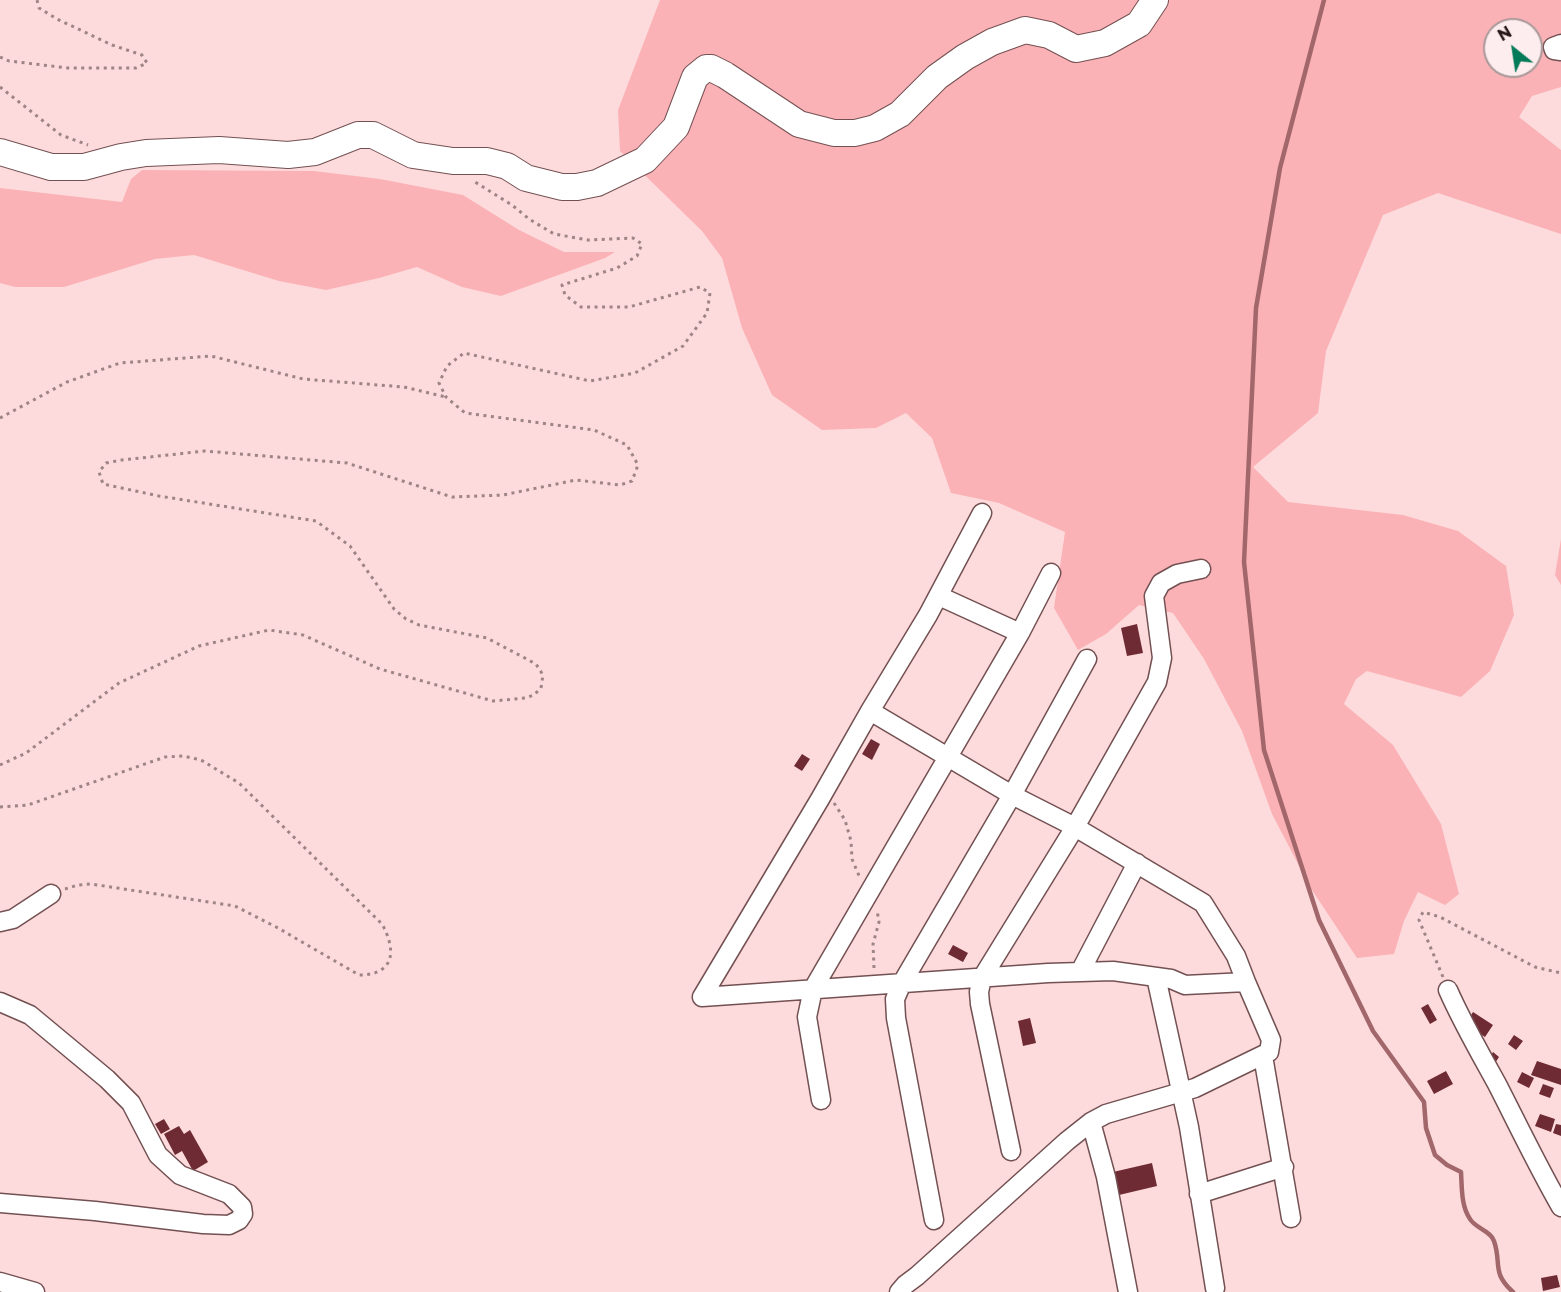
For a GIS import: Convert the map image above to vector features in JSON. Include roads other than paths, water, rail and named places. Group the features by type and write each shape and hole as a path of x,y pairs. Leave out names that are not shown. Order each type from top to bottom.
{"street":[{"path":"0,152 51,167 84,167 146,153 219,150 288,155 315,152 366,134 373,135 413,155 453,161 487,161 507,166 526,178 561,187 577,187 597,183 645,160 676,127 695,77 706,69 711,68 725,75 799,124 834,133 855,133 875,128 900,114 937,77 965,57 992,42 1025,30 1048,35 1076,49 1105,43 1139,24 1155,0"},
{"path":"1561,44 1553,48 1561,51"},
{"path":"982,513 939,596 702,996 1113,971 1172,979 1185,985 1245,982"},
{"path":"1011,1151 980,1004 979,992 982,978 1075,827 1157,682 1161,658 1154,596 1161,583 1177,574 1201,569"},
{"path":"821,1100 807,1017 813,989 949,758 1020,633 1051,573"},
{"path":"939,596 1020,633"},
{"path":"934,1220 894,999 1012,795 1087,659"},
{"path":"870,711 1012,795 1075,827 1203,903 1236,956 1272,1046 1263,1056 1195,1088 1106,1114 1091,1122 899,1292"},
{"path":"1080,972 1137,863"},
{"path":"0,922 13,919 51,894"},
{"path":"1156,977 1190,1127 1215,1287"},
{"path":"1448,990 1530,1152 1561,1207"},
{"path":"0,1002 30,1015 107,1078 130,1103 158,1155 180,1174 229,1194 242,1207 243,1214 239,1220 229,1225 203,1224 0,1203"},
{"path":"1263,1056 1291,1218"},
{"path":"1091,1122 1106,1177 1128,1292"},
{"path":"1200,1194 1284,1167"},
{"path":"0,1282 35,1292"}],"waterway":[{"path":"1324,0 1280,168 1256,308 1244,562 1264,750 1319,920 1373,1031 1424,1102 1426,1128 1435,1155 1447,1165 1461,1172 1462,1197 1467,1214 1472,1222 1494,1241 1499,1273 1513,1292"}]}
